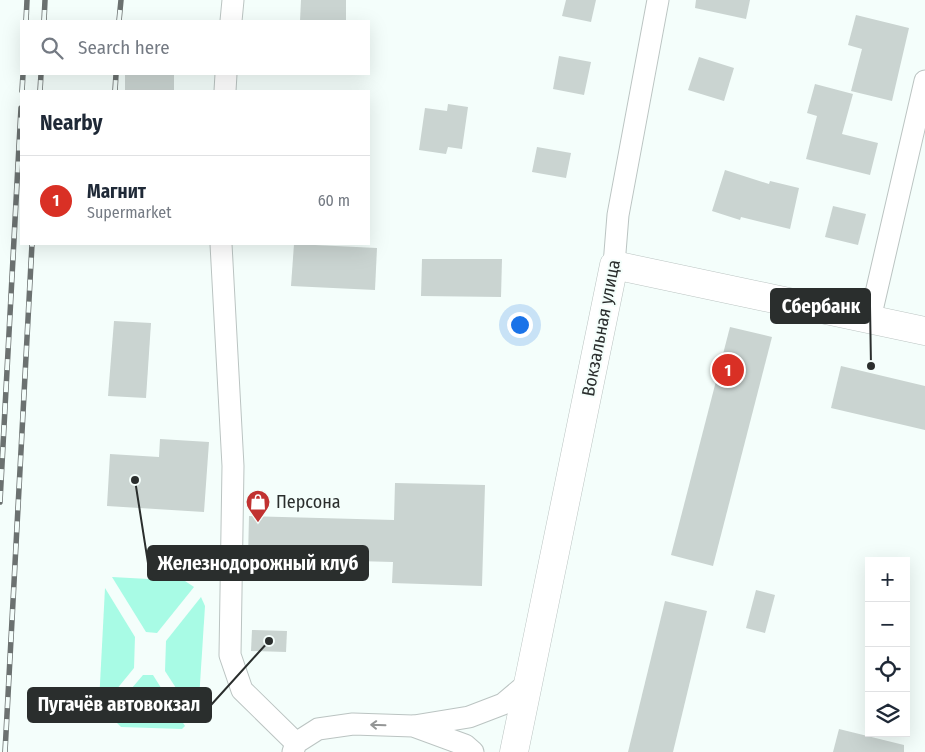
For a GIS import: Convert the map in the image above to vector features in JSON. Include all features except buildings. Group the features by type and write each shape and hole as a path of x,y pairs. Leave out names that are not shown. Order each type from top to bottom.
{"street":[{"path":"231,20 233,0"},
{"name":"Вокзальная улица","path":"528,683 614,265 618,215 658,0"},
{"path":"225,90 226,75"},
{"path":"870,319 925,81"},
{"path":"221,245 234,466 230,655 242,690 295,748 318,730 353,724 414,726 470,717 503,704 528,683"},
{"path":"614,265 925,331"},
{"path":"514,752 528,683"},
{"path":"414,726 465,745 474,752"}],"green space":[{"path":"112,577 185,581 194,587 157,633 146,632"},
{"path":"105,588 135,637 134,668 103,706 99,703"},
{"path":"201,597 205,606 198,715 196,719 165,671 166,641"},
{"path":"143,675 153,675 185,726 182,729 121,727 109,715"}],"railway":[{"path":"26,20 27,0"},
{"path":"44,20 45,0"},
{"path":"119,20 121,0"},
{"path":"22,90 23,75"},
{"path":"40,90 41,75"},
{"path":"115,90 116,75"},
{"path":"0,502 20,127"},
{"path":"5,752 32,245"}],"place":[{"name":"Сбербанк","path":"871,366"},
{"name":"Магнит","path":"728,370"},
{"name":"Железнодорожный клуб","path":"135,480"},
{"name":"Персона","path":"258,523"},
{"name":"Пугачёв автовокзал","path":"269,641"}]}
